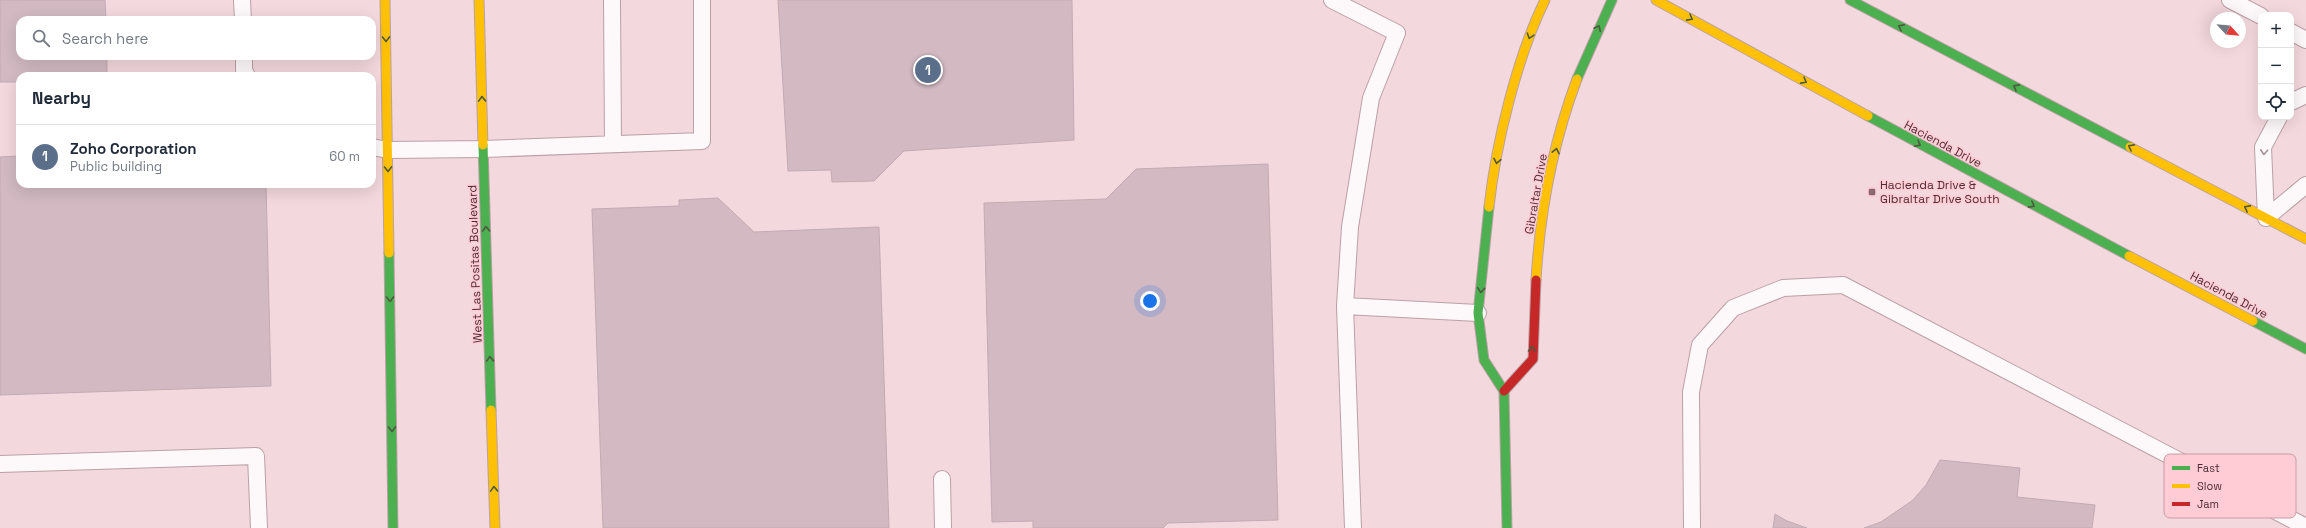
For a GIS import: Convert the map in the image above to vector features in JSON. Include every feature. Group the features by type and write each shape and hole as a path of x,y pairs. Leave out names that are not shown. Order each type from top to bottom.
{"main road":[{"path":"385,0 393,528"},
{"name":"West Las Positas Boulevard","path":"479,0 495,528"},
{"path":"1507,528 1504,391 1484,360 1478,313 1492,191 1508,106 1535,20 1545,0"},
{"name":"Gibraltar Drive","path":"1504,391 1532,359 1532,313 1545,200 1562,124 1589,48 1612,0"},
{"name":"Hacienda Drive","path":"1656,0 1948,160 2306,349"},
{"path":"1850,0 2306,239"}],"lane":[{"path":"242,0 243,16"},
{"path":"612,0 612,144"},
{"path":"376,148 388,150 484,150 702,141 702,0"},
{"path":"1332,0 1397,33 1371,98 1350,227 1345,306 1353,528"},
{"path":"2230,0 2258,14"},
{"path":"2294,34 2306,40"},
{"path":"244,60 245,72"},
{"path":"2294,101 2306,95"},
{"path":"2266,218 2263,147 2278,120"},
{"path":"2266,218 2306,185"},
{"path":"1692,528 1691,392 1700,345 1733,308 1783,288 1842,285 2166,454"},
{"path":"1345,306 1478,313"},
{"path":"0,464 256,456 259,528"},
{"path":"942,479 944,528"},
{"path":"2289,518 2306,527"}],"building":[{"path":"0,0 105,0 106,16 16,16 16,60 107,60 107,72 16,72 16,82 0,82"},
{"path":"778,0 1072,0 1074,140 904,151 874,181 832,182 831,170 788,171"},
{"path":"16,156 16,188 266,188 271,386 0,395 0,157"},
{"path":"1268,164 1278,520 1168,523 1163,528 1033,528 1033,521 992,522 984,203 1106,199 1136,169"},
{"path":"718,198 754,232 879,227 889,528 603,528 592,209 679,206 679,200"},
{"path":"1940,460 2020,468 2017,497 2095,505 2092,528 1864,528 1881,522 1913,500 1926,485"},
{"path":"1775,514 1787,521 1807,528 1773,528"}],"traffic: fast":[{"path":"1577,79 1612,0"},
{"path":"1850,0 2130,147"},
{"path":"1868,116 2129,256"},
{"path":"483,145 491,410"},
{"path":"1489,207 1478,313 1484,360 1504,391 1507,528"},
{"path":"389,253 393,528"},
{"path":"2253,321 2306,349"}],"traffic: slow":[{"path":"385,0 389,253"},
{"path":"479,0 483,145"},
{"path":"1489,207 1502,128 1509,101 1525,47 1545,0"},
{"path":"1656,0 1868,116"},
{"path":"1536,280 1544,203 1549,178 1561,128 1577,79"},
{"path":"2130,147 2306,239"},
{"path":"2129,256 2253,321"},
{"path":"491,410 495,528"}],"traffic: jam":[{"path":"1504,391 1533,359 1536,280"}],"place":[{"name":"Zoho Corporation","path":"928,70"},
{"name":"Hacienda Drive & Gibraltar Drive South","path":"1872,192"}]}
